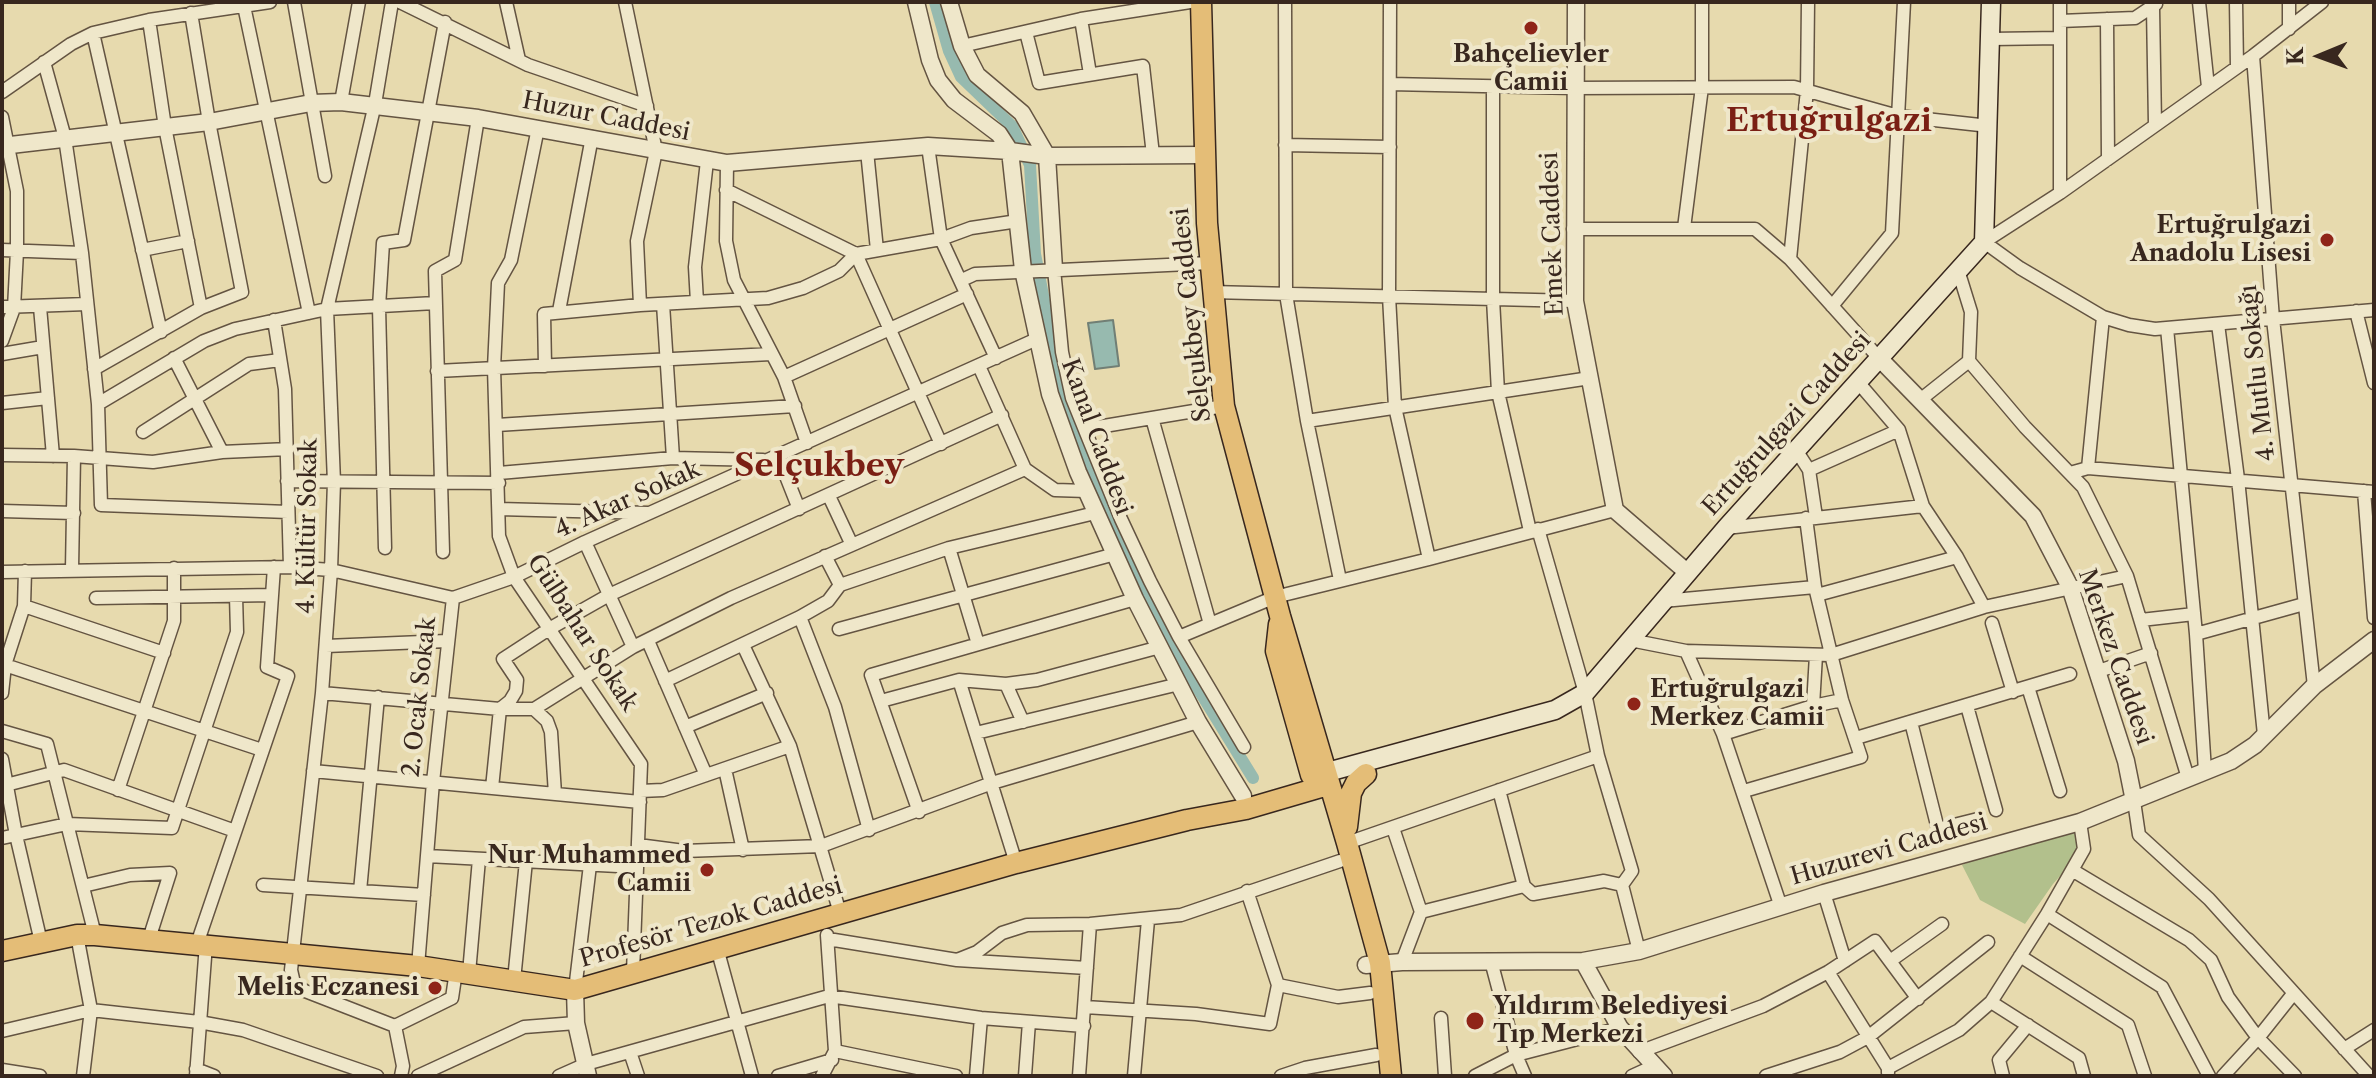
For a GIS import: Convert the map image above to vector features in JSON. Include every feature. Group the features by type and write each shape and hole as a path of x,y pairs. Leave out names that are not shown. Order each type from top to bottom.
{"main road":[{"name":"Selçukbey Caddesi","path":"1201,2 1211,292 1224,406 1277,606 1276,651 1344,852"},
{"path":"1984,242 1991,2"},
{"name":"Ertuğrulgazi Caddesi","path":"1320,781 1395,752 1422,748 1555,710 1585,693 1726,528 1984,242"},
{"name":"Ertuğrulgazi Caddesi","path":"1320,781 1366,774 1395,765 1422,748"},
{"path":"1366,774 1356,783 1348,803 1344,852 1373,964 1391,1076"},
{"path":"1187,820 1243,796 1320,781"},
{"path":"1187,820 1246,809 1320,781"},
{"name":"Profesör Tezok Caddesi","path":"2,951 86,935 149,939 418,966 575,990 1016,863 1187,820"},
{"path":"1373,964 1370,993 1377,1066"}],"street":[{"path":"2,92 71,44 93,33 149,20 176,9 191,13 270,2"},
{"path":"294,2 325,176"},
{"path":"341,102 359,2"},
{"name":"4. Kültür Sokak","path":"291,953 322,693 331,570 334,482 327,309 375,104 392,2"},
{"path":"400,2 519,60 647,106"},
{"path":"506,2 519,60"},
{"path":"625,2 656,151 637,241 640,305"},
{"path":"916,2 938,80 954,100 999,134 1010,151"},
{"name":"Kanal Caddesi","path":"949,2 962,46 977,75 1022,113 1042,155 1062,352 1072,398 1121,519 1179,637 1244,747"},
{"path":"962,46 1081,19 1190,2"},
{"path":"1285,2 1286,294 1307,421 1340,580"},
{"path":"1390,2 1389,296 1395,407 1429,559"},
{"name":"Emek Caddesi","path":"1576,2 1575,301 1615,510"},
{"path":"1684,228 1702,87 1702,2"},
{"path":"1790,259 1807,90 1808,2"},
{"path":"1832,306 1892,233 1904,2"},
{"path":"2060,2 2060,193"},
{"path":"2199,2 2208,87"},
{"path":"2236,2 2237,67"},
{"path":"2289,2 2289,29"},
{"path":"2322,2 2253,56 2108,159 1984,242 2020,268 2103,317 2129,325 2167,328 2374,310"},
{"path":"2060,21 2135,18 2155,5"},
{"path":"2155,5 2155,124"},
{"path":"244,6 309,313"},
{"path":"94,369 201,308 242,292 191,13"},
{"path":"1081,19 1090,74"},
{"path":"2107,19 2108,159"},
{"path":"149,20 165,127 201,308"},
{"path":"385,548 379,307 383,243 404,240 445,22"},
{"path":"1026,32 1039,83 1143,66 1153,155"},
{"path":"93,33 161,332"},
{"path":"1991,39 2060,38"},
{"name":"4. Mutlu Sokağı","path":"2253,56 2273,319 2314,686"},
{"path":"44,62 65,138 82,253 98,404 101,505 288,512"},
{"path":"1390,84 1807,90 1898,116 1989,126"},
{"path":"1493,86 1493,299 1498,392 1534,530 1585,693 1598,756 1632,871 1622,885 1639,951"},
{"name":"Huzur Caddesi","path":"5,146 209,122 311,103 341,102 478,118 727,163 928,146 1042,155 1204,155"},
{"path":"2,117 5,146 17,191 17,251 2,341"},
{"path":"443,552 435,271 455,260 478,118"},
{"name":"Gülbahar Sokak","path":"538,128 511,260 498,283 494,368 499,536 514,577 641,764 633,972"},
{"path":"559,311 592,137"},
{"path":"1285,145 1390,147"},
{"path":"928,146 941,239 996,358"},
{"path":"867,151 877,250"},
{"name":"Kanal Caddesi","path":"1010,151 1023,270 1050,394 1095,513 1135,599 1198,722 1243,796"},
{"path":"697,302 695,267 707,161"},
{"path":"727,163 726,241 734,280 784,377 807,443"},
{"path":"726,190 856,254 941,444"},
{"path":"545,366 544,314 768,298 803,288 839,271 856,254 941,239 971,228 1018,221"},
{"path":"1573,229 1755,229 1790,259 1878,357"},
{"path":"142,250 188,241"},
{"path":"2,250 82,253"},
{"path":"962,280 975,274 1023,270 1210,263"},
{"path":"1958,270 1971,312 1969,361 2025,427 2083,487 2127,576 2188,778"},
{"path":"1211,292 1575,301"},
{"path":"784,377 967,294"},
{"path":"98,404 174,358 225,333 327,309 435,303"},
{"path":"8,307 87,304"},
{"path":"663,304 673,458"},
{"path":"40,307 53,456"},
{"path":"2356,311 2374,383"},
{"path":"2088,468 2103,317"},
{"path":"274,320 285,389 290,567"},
{"path":"2218,324 2238,479 2264,735"},
{"path":"2167,328 2196,634 2205,771"},
{"name":"4. Akar Sokak","path":"453,598 514,577 585,542 1039,338"},
{"path":"2,354 43,347"},
{"path":"437,371 771,354"},
{"name":"Merkez Caddesi","path":"1878,357 2033,516 2070,587 2126,761 2134,801"},
{"path":"174,358 222,452"},
{"path":"143,432 249,364 280,360"},
{"path":"1920,400 1969,361"},
{"path":"979,366 1025,469 1055,490 1087,491"},
{"path":"1307,421 1590,378"},
{"path":"1857,381 1899,430 1923,506 1957,557 1984,607"},
{"path":"2,403 48,398"},
{"path":"497,425 795,406"},
{"path":"1086,429 1224,406"},
{"path":"492,788 500,709 516,691 517,680 503,659 609,595 1002,415"},
{"path":"1152,418 1210,624"},
{"path":"1809,470 1899,430"},
{"path":"2,455 153,462 222,452 288,449"},
{"path":"1744,791 1861,757 1842,700 1816,591 1809,470 1796,450"},
{"path":"72,569 74,456"},
{"path":"287,481 442,483 673,458 773,458 799,509"},
{"path":"2070,473 2088,468 2369,492 2374,618"},
{"path":"322,693 500,709 534,709 633,647 731,598 1025,469"},
{"path":"829,496 851,543"},
{"path":"1726,528 1923,506"},
{"path":"499,509 651,513"},
{"path":"1179,637 1210,624 1277,606 1340,580 1615,510 1688,573"},
{"path":"2,511 74,513"},
{"path":"665,681 800,617 828,601 840,585 949,548 1095,513"},
{"path":"585,542 633,647"},
{"path":"949,548 978,644"},
{"path":"839,629 1115,554"},
{"path":"825,556 840,585"},
{"path":"1663,601 1816,591 1957,557"},
{"path":"214,1076 196,1073 202,944 235,831 288,676 267,667 274,567"},
{"name":"2. Ocak Sokak","path":"2,572 290,567 331,570 453,598 440,703 418,966"},
{"path":"118,790 174,621 174,568"},
{"path":"2,693 4,664 24,606 25,571"},
{"path":"1630,640 1686,651 1831,655 1984,607 2127,576"},
{"path":"96,598 272,595"},
{"path":"2,838 67,824 172,828 237,632 236,596"},
{"path":"919,812 871,675 1135,599"},
{"path":"2196,634 2304,604"},
{"path":"24,606 164,653"},
{"path":"2141,620 2194,614"},
{"path":"800,617 835,707 869,830"},
{"path":"1992,623 2013,692"},
{"name":"Huzurevi Caddesi","path":"1373,964 1583,961 1639,951 1824,893 2080,822 2231,761 2255,745 2314,686 2374,640"},
{"path":"326,646 447,641"},
{"path":"648,641 706,775"},
{"path":"743,645 790,746 821,846 831,916 828,939 829,1066"},
{"path":"881,701 959,680 1006,684 1037,680 1160,647"},
{"path":"1686,651 1723,734 1781,907"},
{"path":"2096,672 2151,653"},
{"path":"1813,706 1816,655"},
{"path":"4,664 262,750"},
{"path":"1856,738 2070,674"},
{"path":"959,680 1016,863"},
{"path":"1006,684 1023,722"},
{"path":"976,733 1179,684"},
{"path":"2028,687 2060,791"},
{"path":"685,727 767,693"},
{"path":"360,891 378,697"},
{"path":"1723,734 1842,700"},
{"path":"1967,706 1996,810"},
{"path":"534,709 547,721 551,732 555,794"},
{"path":"638,845 684,851 821,846 992,783 1198,722"},
{"path":"1911,722 1938,829 1978,819"},
{"path":"2,731 47,744 83,886 91,1010 83,1076"},
{"path":"313,771 555,794 640,797 790,746"},
{"path":"957,960 977,952 1002,933 1027,925 1090,924 1181,915 1344,852 1393,828 1598,756"},
{"path":"2,759 41,942"},
{"path":"725,769 743,850"},
{"path":"6,785 64,770 235,831"},
{"path":"1499,790 1524,886 1533,894 1604,881 1622,885"},
{"path":"2134,801 2139,835 2209,899 2369,1076"},
{"path":"1828,972 1888,1072 1959,1030 1991,1002 2047,914 2084,849 2080,822"},
{"path":"1393,828 1421,912 1402,962"},
{"path":"427,856 637,867"},
{"path":"291,953 294,983 305,991 395,1026 452,998 463,972 479,859"},
{"path":"514,980 526,861"},
{"path":"587,1070 576,1023 575,990 590,865"},
{"path":"2072,870 2189,940 2211,960 2228,997 2258,1038 2295,1076"},
{"path":"83,886 130,875 170,873 149,939"},
{"path":"263,885 424,895"},
{"path":"1421,912 1524,886"},
{"path":"1085,1007 1196,1014 1270,1024 1278,985 1247,891"},
{"path":"1824,893 1845,961"},
{"path":"2047,914 2162,987 2209,1076"},
{"path":"1134,1076 1148,920"},
{"path":"1079,1076 1090,924"},
{"path":"1890,961 1942,924"},
{"path":"828,939 957,960 1087,968"},
{"path":"1639,1052 1763,1006 1828,972 1875,941 1918,999"},
{"path":"1766,1076 1800,1071 1868,1037 1988,942"},
{"path":"717,948 752,1076"},
{"path":"2020,956 2128,1025 2145,1076"},
{"path":"1491,961 1516,1055 1525,1076"},
{"path":"1583,961 1620,1028 1659,1071"},
{"path":"1278,985 1338,997 1370,993"},
{"path":"2223,1076 2293,994"},
{"path":"559,1076 587,1070 630,1052 737,1020 829,996 981,1018 1084,1026"},
{"path":"1991,1002 2079,1058 2084,1076"},
{"path":"2,1031 91,1010 199,1022 243,1030 377,1076"},
{"path":"976,1076 981,1018"},
{"path":"1441,1018 1445,1076"},
{"path":"1025,1076 1029,1022"},
{"path":"418,1076 524,1027 576,1023"},
{"path":"2003,1076 1999,1060 2028,1025"},
{"path":"395,1026 403,1066 401,1076"},
{"path":"1475,1076 1516,1055 1620,1028"},
{"path":"2344,1049 2374,1030"},
{"path":"630,1052 638,1076"},
{"path":"778,1076 829,1066 956,1076"},
{"path":"1281,1076 1305,1068 1377,1066"},
{"path":"2,1070 40,1076"},
{"path":"1632,1076 1659,1071"}],"green space":[{"path":"2080,822 2084,849 2053,884 2025,924 1980,900 1962,865 2037,833"}],"water":[{"path":"1113,320 1119,366 1095,369 1088,323"}],"waterway":[{"path":"935,2 949,51 961,77 1012,126 1030,165 1035,254 1063,399 1112,523 1162,630 1253,778"}],"place":[{"name":"Bahçelievler Camii","path":"1531,28"},
{"name":"Ertuğrulgazi Anadolu Lisesi","path":"2327,240"},
{"name":"Ertuğrulgazi Merkez Camii","path":"1634,704"},
{"name":"Nur Muhammed Camii","path":"707,870"},
{"name":"Melis Eczanesi","path":"435,988"},
{"name":"Yıldırım Belediyesi Tıp Merkezi","path":"1475,1021"}],"district":[{"name":"Ertuğrulgazi","path":"1829,122"},
{"name":"Selçukbey","path":"819,467"}]}
